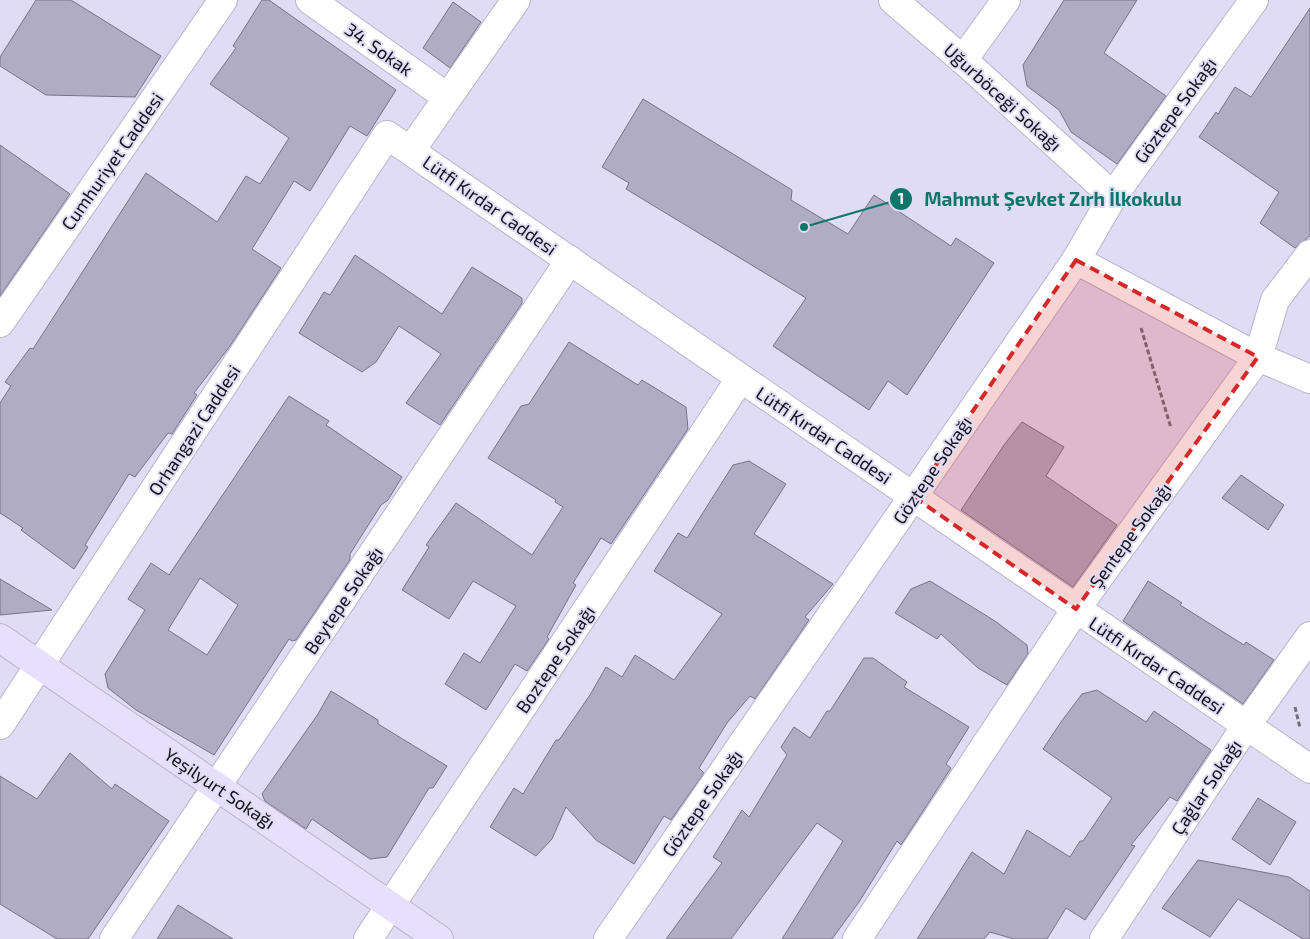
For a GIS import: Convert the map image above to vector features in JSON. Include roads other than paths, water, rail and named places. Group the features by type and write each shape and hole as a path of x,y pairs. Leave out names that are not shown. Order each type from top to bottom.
{"main road":[{"name":"Yeşilyurt Sokağı","path":"0,638 439,939"}],"street":[{"name":"Cumhuriyet Caddesi","path":"0,323 224,0"},
{"name":"34. Sokak","path":"310,0 447,97"},
{"path":"411,150 516,0"},
{"name":"Uğurböceği Sokağı","path":"893,0 963,60 1113,196"},
{"path":"963,60 1006,0"},
{"name":"Göztepe Sokağı","path":"608,939 1076,260 1113,196 1254,0"},
{"name":"Lütfi Kırdar Caddesi","path":"387,135 1310,770"},
{"name":"Orhangazi Caddesi","path":"0,725 387,135"},
{"name":"Şentepe Sokağı","path":"857,939 1076,609 1258,357 1274,300 1310,254"},
{"name":"Beytepe Sokağı","path":"114,939 218,788 570,260"},
{"path":"1076,260 1258,357 1310,379"},
{"name":"Boztepe Sokağı","path":"368,939 740,378"},
{"name":"Çağlar Sokağı","path":"1104,939 1246,726 1310,636"}],"place":[{"name":"Mahmut Şevket Zırh İlkokulu","path":"804,227"}]}
